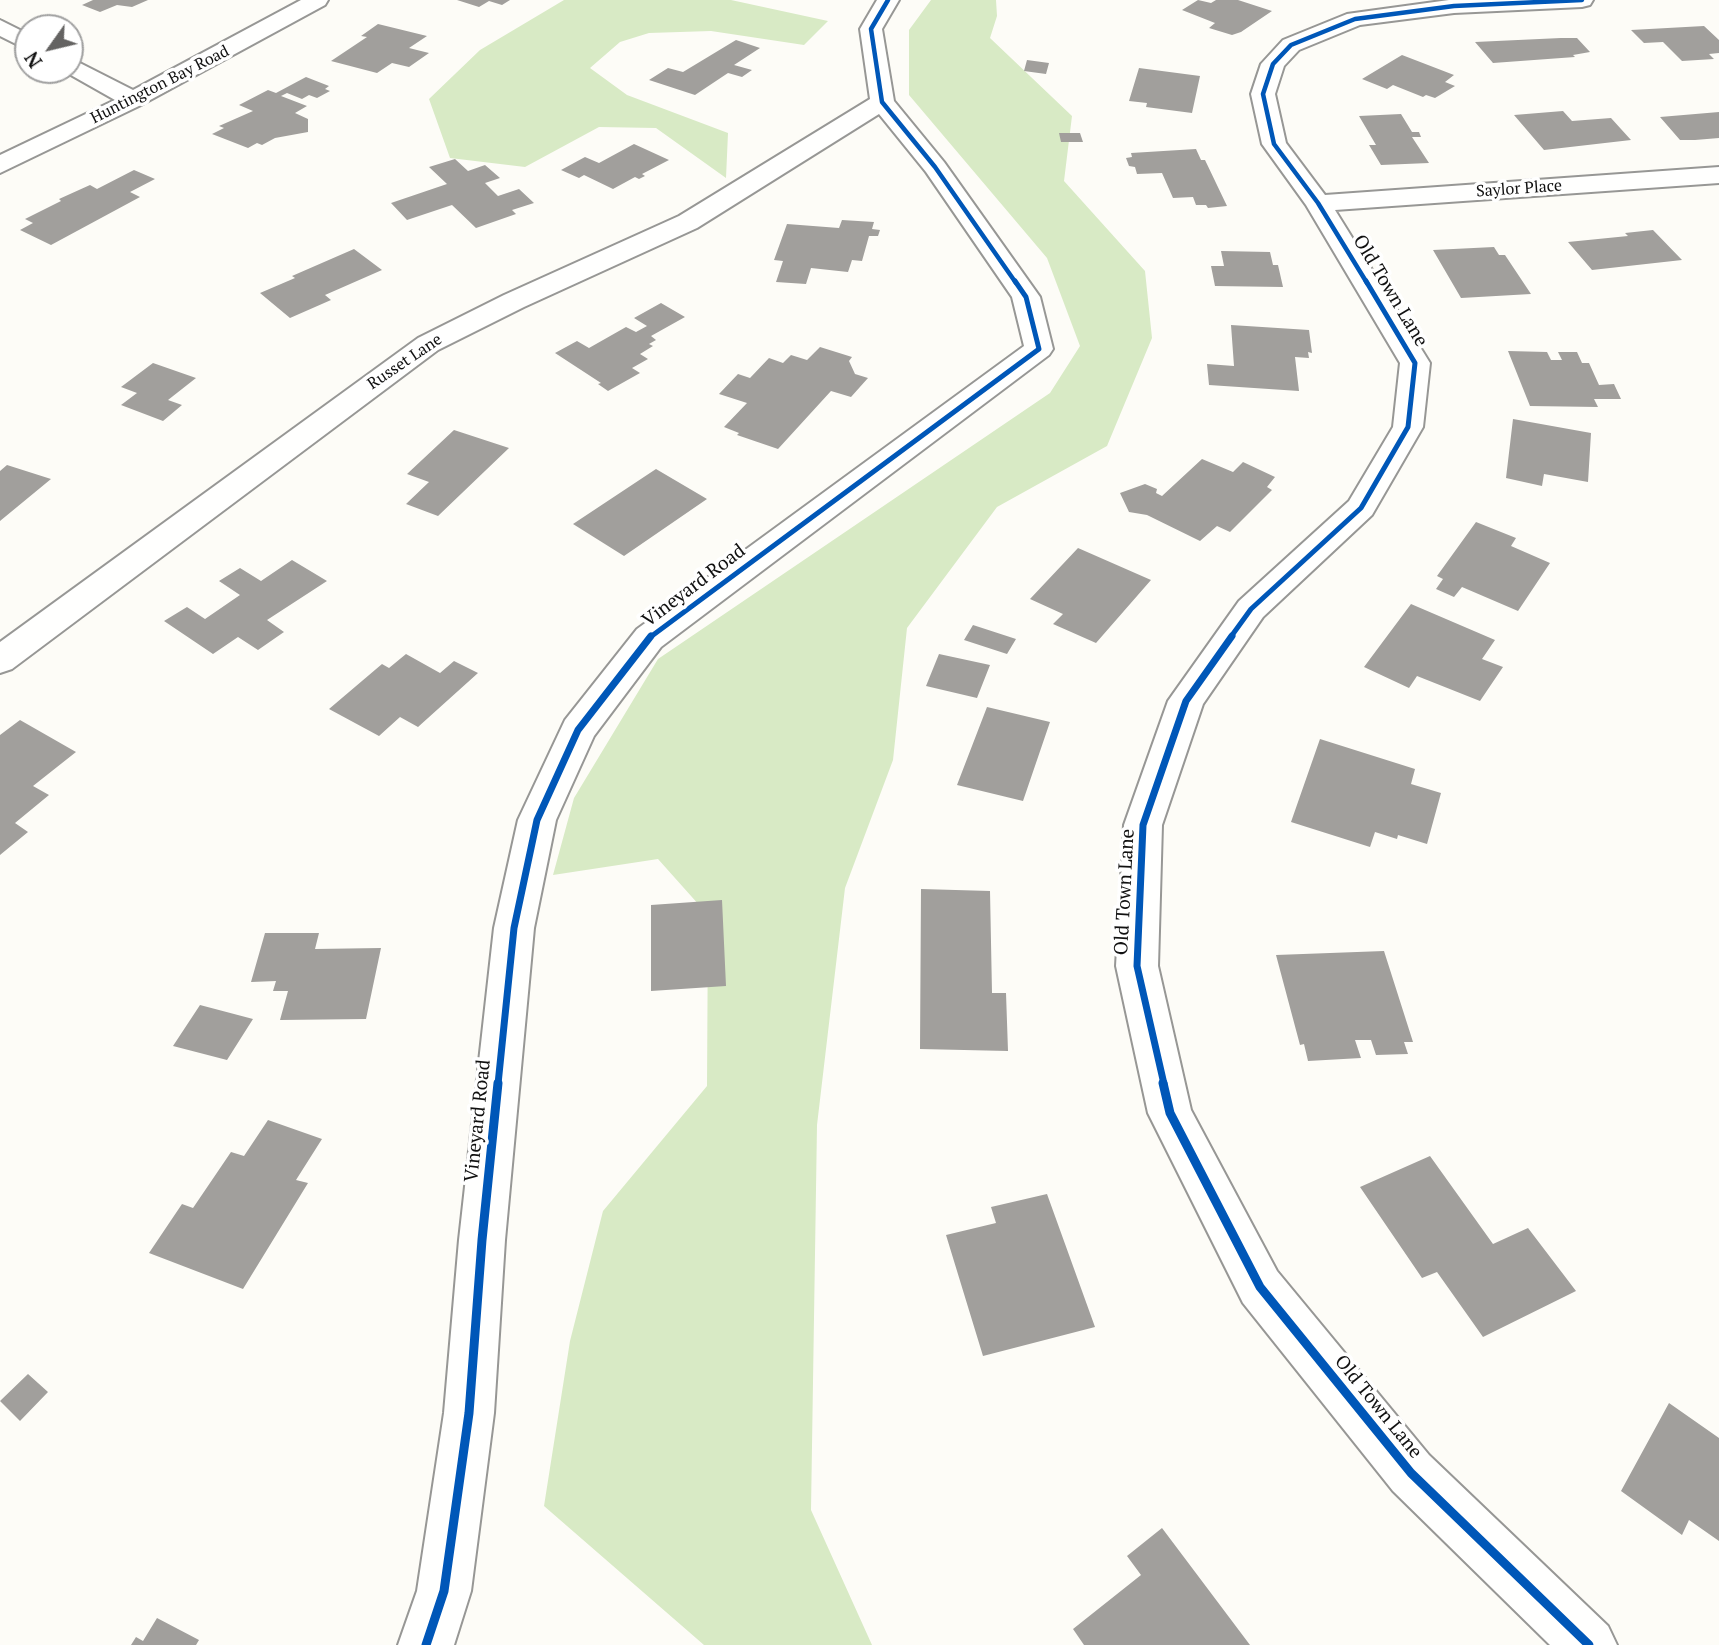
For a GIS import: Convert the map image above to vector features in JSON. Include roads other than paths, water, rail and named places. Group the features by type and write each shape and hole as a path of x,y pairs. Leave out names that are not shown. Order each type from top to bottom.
{"street":[{"name":"Huntington Bay Road","path":"0,165 133,100 317,0"},
{"name":"Vineyard Road","path":"426,1645 444,1591 469,1413 482,1240 514,928 537,820 578,730 649,638 1039,349 1026,297 934,167 883,102 871,29 888,0"},
{"name":"Old Town Lane","path":"1582,0 1454,6 1355,19 1291,45 1273,64 1263,94 1274,144 1318,203 1415,363 1408,427 1361,508 1251,610 1186,701 1143,825 1137,966 1170,1113 1260,1287 1411,1473 1589,1645"},
{"path":"84,73 133,100"},
{"name":"Russet Lane","path":"0,660 428,344 514,301 688,222 883,102"},
{"name":"Saylor Place","path":"1318,203 1719,175"}]}
